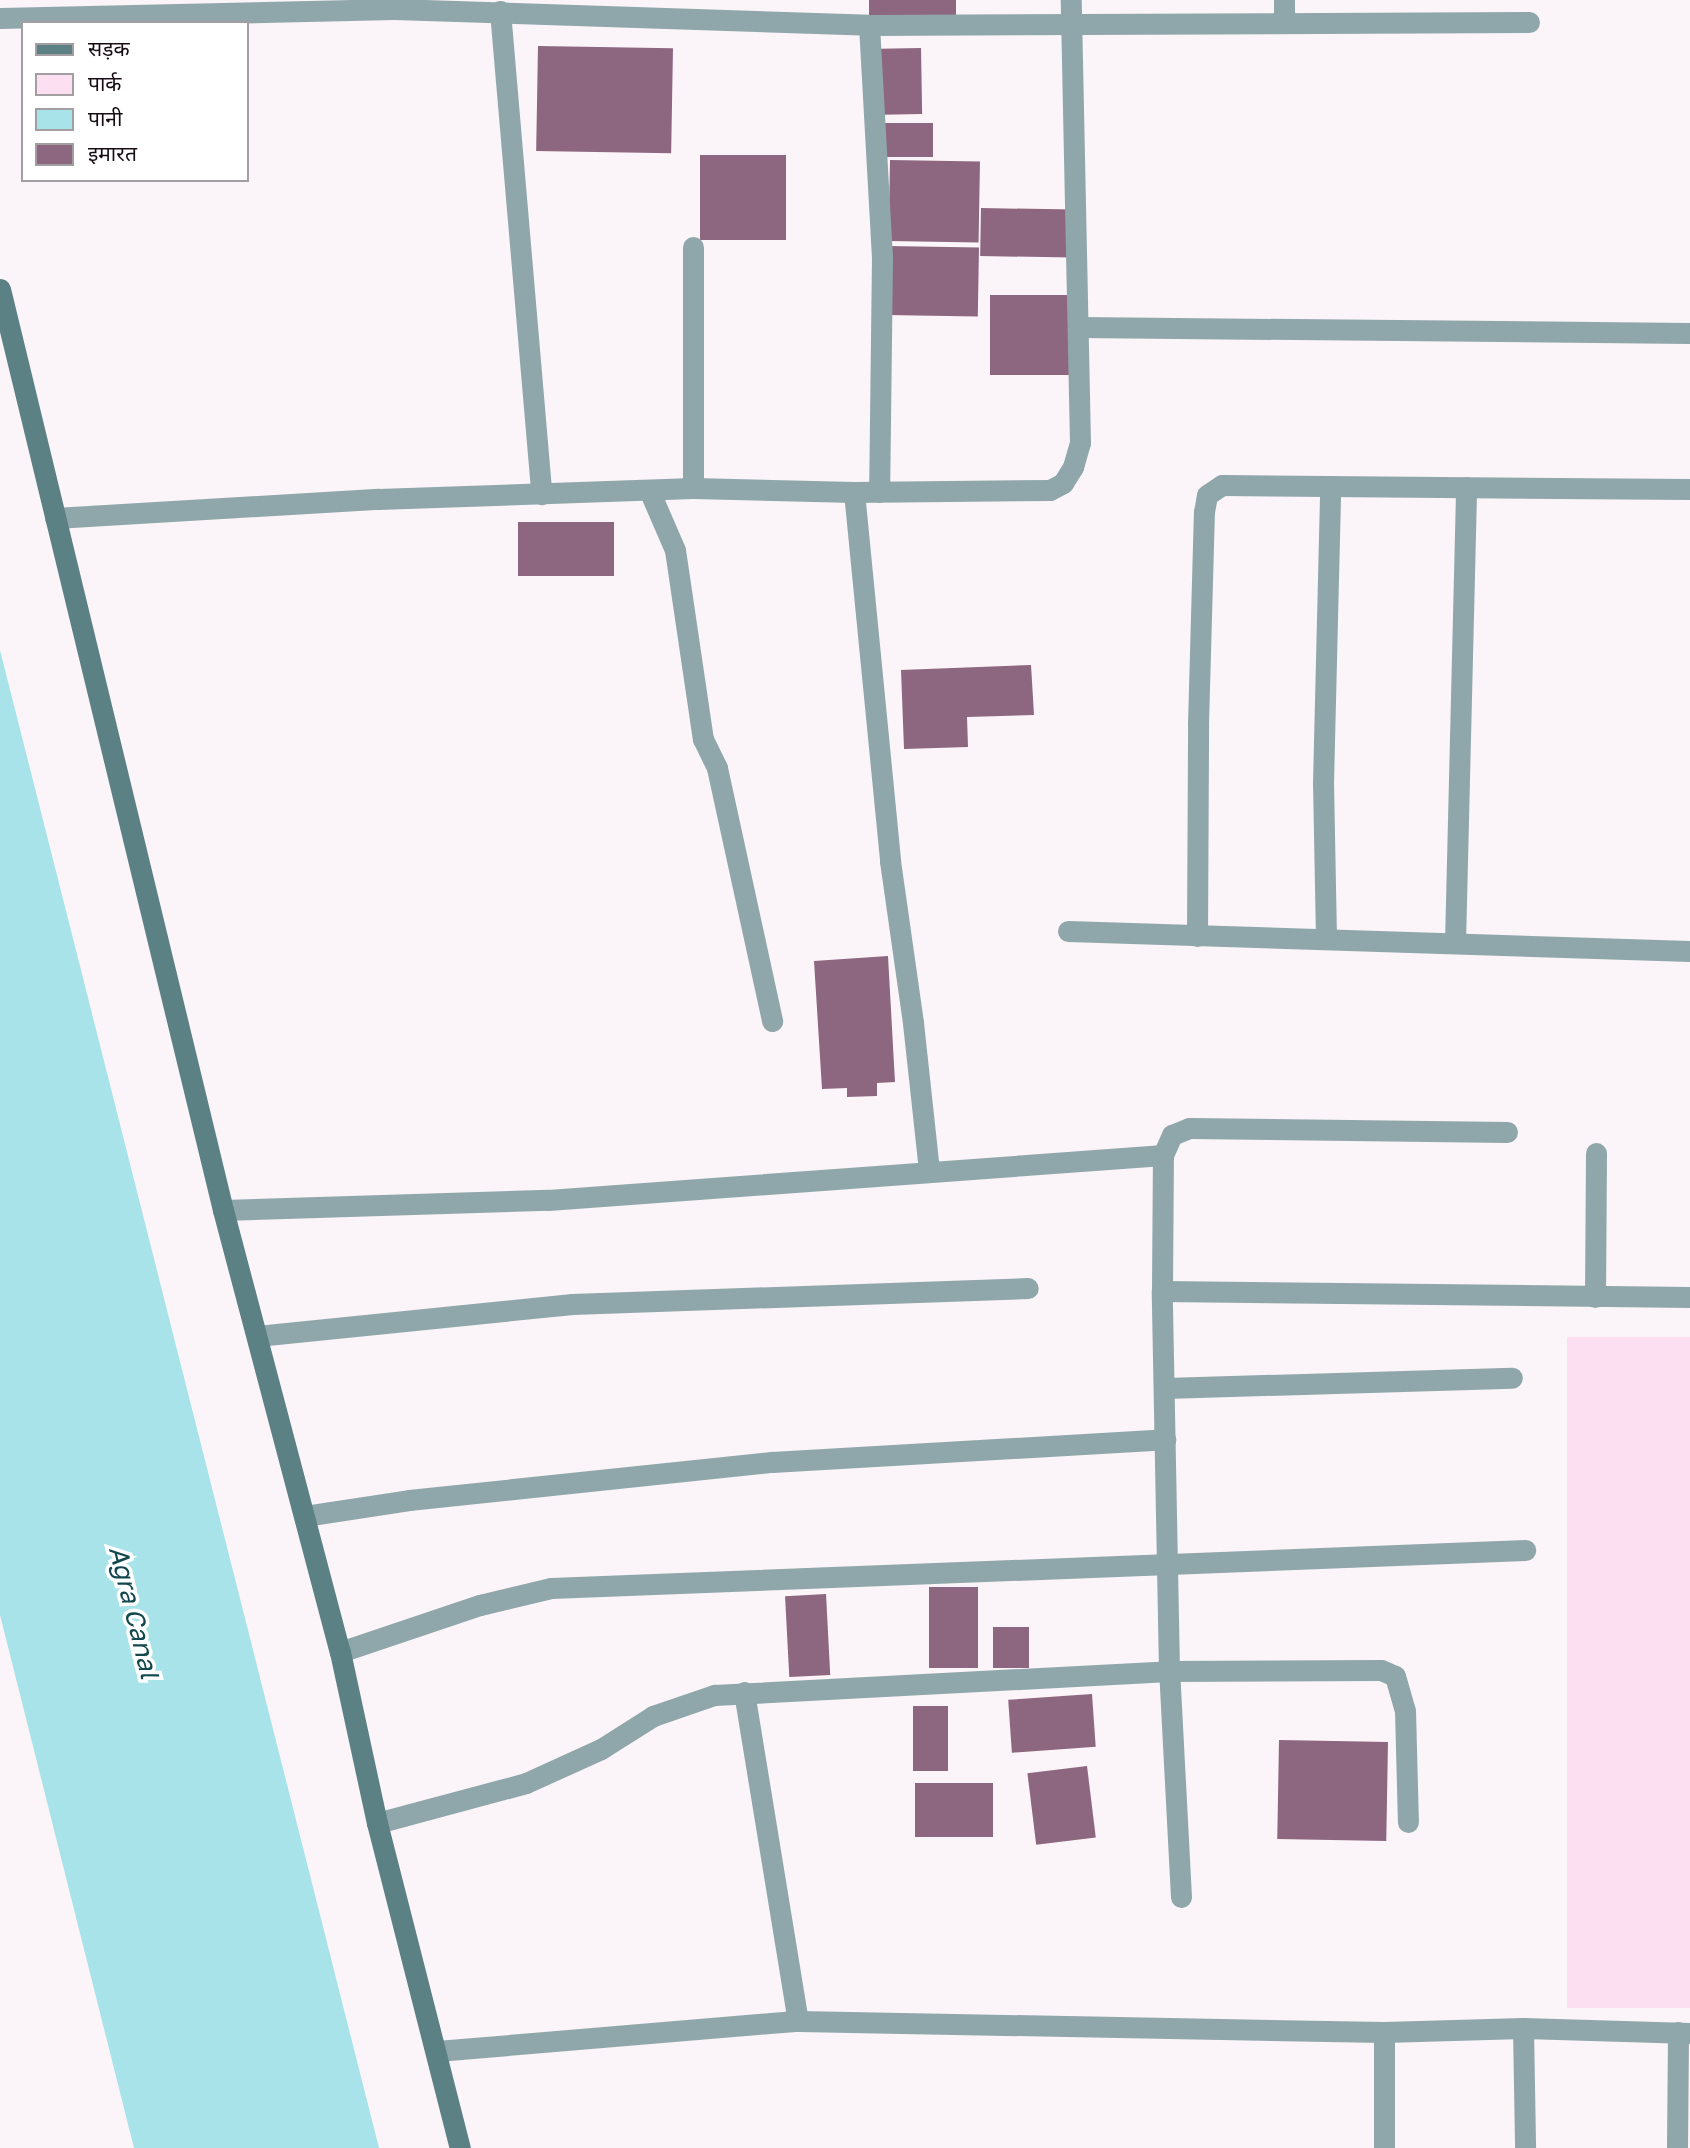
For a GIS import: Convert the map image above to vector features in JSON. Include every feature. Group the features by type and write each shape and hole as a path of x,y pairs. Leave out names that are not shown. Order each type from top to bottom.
{"street":[{"path":"55,518 378,499 693,488 853,492 1050,490 1063,483 1073,467 1080,443 1071,0"},
{"path":"1284,0 1284,23"},
{"path":"0,18 251,11 500,11 869,25 1529,22"},
{"path":"500,11 541,494"},
{"path":"869,25 882,257 879,492"},
{"path":"693,247 693,488"},
{"path":"0,289 223,1210 340,1652 377,1823 460,2148"},
{"path":"1079,327 1690,332"},
{"path":"1197,936 1198,724 1204,512 1207,495 1222,485 1690,489"},
{"path":"1326,939 1324,783 1330,486"},
{"path":"1455,943 1465,487"},
{"path":"649,490 675,550 703,739 717,768 727,807 772,1021"},
{"path":"853,492 890,861 913,1023 929,1171"},
{"path":"1068,931 1690,951"},
{"path":"1181,1897 1169,1671 1169,1563 1161,1291 1163,1155 1172,1135 1189,1128 1507,1132"},
{"path":"1595,1297 1596,1153"},
{"path":"223,1210 548,1200 1163,1155"},
{"path":"257,1336 572,1304 1028,1288"},
{"path":"1161,1291 1690,1297"},
{"path":"1165,1388 1511,1378"},
{"path":"305,1516 409,1500 772,1462 1166,1439"},
{"path":"340,1652 480,1605 551,1588 1525,1550"},
{"path":"377,1823 526,1783 571,1764 653,1716 714,1695 1169,1671 1381,1670 1395,1676 1405,1710 1408,1822"},
{"path":"744,1692 798,2021"},
{"path":"437,2052 798,2021 1384,2032 1524,2028 1684,2032 1677,2148"},
{"path":"1524,2028 1525,2148"},
{"path":"1384,2032 1384,2148"}],"green space":[{"path":"1567,1337 1690,1337 1690,2008 1567,2008"}],"water":[{"name":"Agra Canal","path":"0,650 379,2148 134,2148 0,1615"}],"building":[{"path":"869,0 956,0 956,20 869,17"},
{"path":"538,46 673,48 671,153 536,151"},
{"path":"921,48 922,114 881,115 880,49"},
{"path":"881,123 933,123 933,157 881,157"},
{"path":"700,155 786,155 786,240 700,240"},
{"path":"890,160 980,162 979,243 889,241"},
{"path":"981,208 1073,210 1072,258 980,256"},
{"path":"888,246 979,248 978,317 887,315"},
{"path":"990,295 1075,295 1075,375 990,375"},
{"path":"518,522 614,522 614,576 518,576"},
{"path":"1031,665 1034,715 967,717 968,747 904,749 901,670"},
{"path":"888,956 895,1082 877,1083 877,1096 847,1097 847,1088 822,1089 814,961"},
{"path":"929,1587 978,1587 978,1668 929,1668"},
{"path":"826,1594 830,1675 789,1677 785,1596"},
{"path":"993,1627 1029,1627 1029,1668 993,1668"},
{"path":"1092,1694 1096,1747 1012,1753 1008,1700"},
{"path":"913,1706 948,1706 948,1771 913,1771"},
{"path":"1279,1740 1388,1742 1386,1841 1277,1839"},
{"path":"1087,1766 1096,1837 1036,1845 1027,1773"},
{"path":"915,1783 993,1783 993,1837 915,1837"}]}
